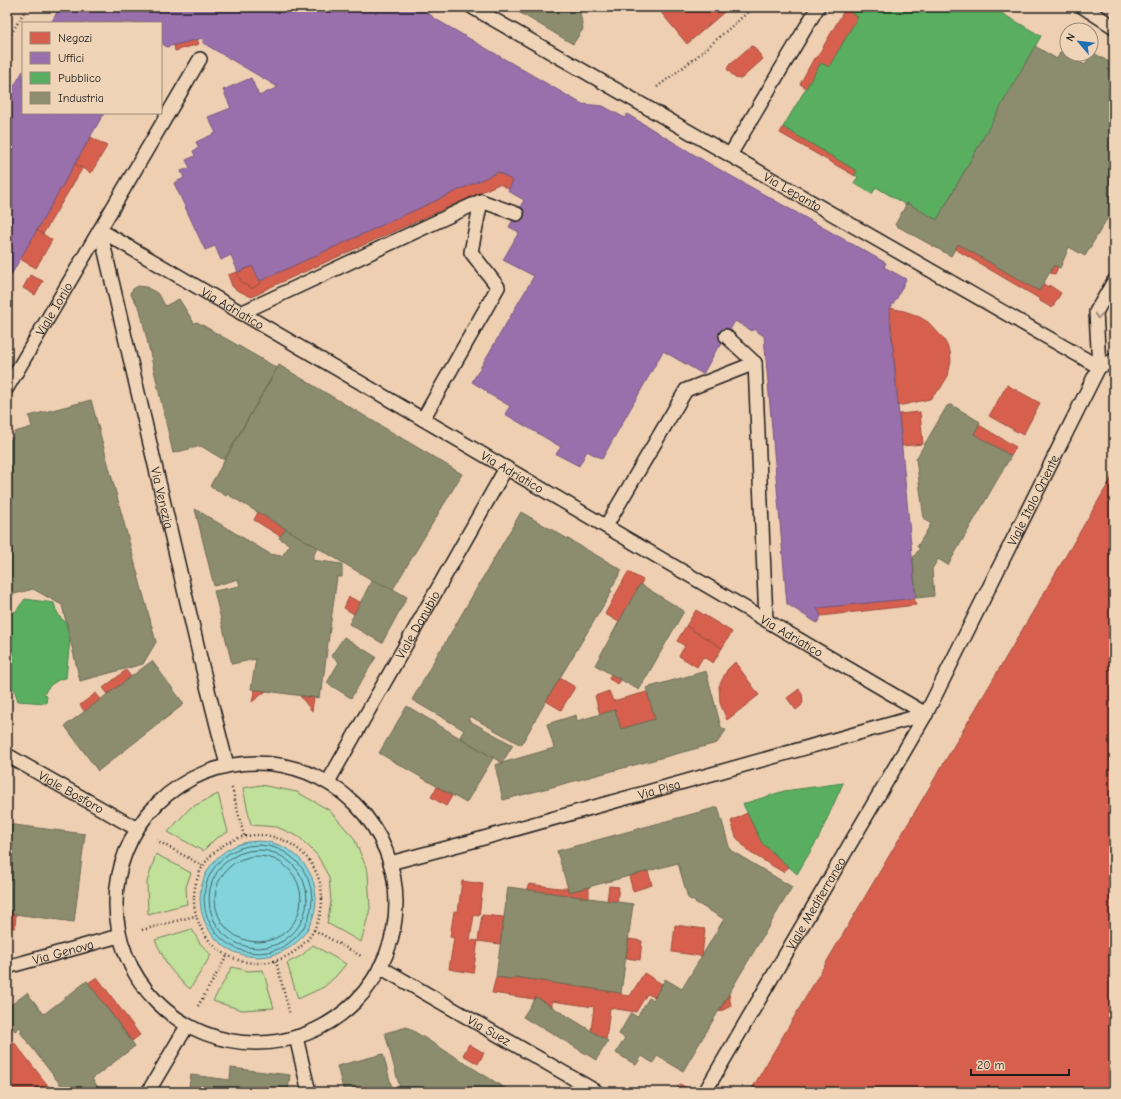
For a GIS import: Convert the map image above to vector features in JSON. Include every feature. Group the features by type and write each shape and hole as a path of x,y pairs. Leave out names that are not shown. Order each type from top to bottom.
{"lane":[{"name":"Via Lepanto","path":"472,7 1099,367"},
{"path":"730,155 818,7"},
{"path":"1083,7 1114,26"},
{"name":"Viale Ionio","path":"7,388 200,59"},
{"path":"423,419 498,287 470,252 481,201"},
{"path":"241,313 481,201 517,214"},
{"name":"Via Adriatico","path":"100,230 926,714"},
{"name":"Via Venezia","path":"100,230 202,666 227,765"},
{"name":"Viale Italo Oriente","path":"926,714 1099,367 1096,312 1114,281"},
{"path":"726,336 755,363 766,620"},
{"path":"1099,367 1114,360"},
{"path":"606,526 686,390 755,363"},
{"name":"Viale Danubio","path":"328,782 506,468"},
{"name":"Via Pisa","path":"390,863 926,714"},
{"name":"Viale Mediterraneo","path":"706,1092 926,714"},
{"name":"Viale Bosforo","path":"7,755 137,829"},
{"path":"262,762 296,768 328,782 350,798 367,816 381,839 390,863 396,898 393,934 380,967 359,998 330,1022 296,1038 259,1043 222,1039 187,1026 156,1003 133,972 119,936 115,899 121,862 137,829 161,800 191,778 227,765 262,762"},
{"name":"Via Genova","path":"7,967 119,936"},
{"name":"Via Suez","path":"380,967 597,1092"},
{"path":"148,1092 187,1026"},
{"path":"296,1038 309,1092"}],"path":[{"path":"7,41 27,7"},
{"path":"637,102 694,59 754,7"},
{"path":"227,765 244,836"},
{"path":"137,829 203,866"},
{"path":"265,835 285,841 302,853 315,869 321,889 321,910 314,930 298,949 288,956 276,961 260,964 243,962 227,956 213,946 202,932 195,916 193,899 196,882 203,866 214,852 228,842 244,836 265,835"},
{"path":"119,936 195,916"},
{"path":"314,930 380,967"},
{"path":"187,1026 227,956"},
{"path":"276,961 296,1038"}],"green space":[{"path":"261,785 297,792 329,810 354,838 368,872 370,909 361,942 327,923 331,902 329,877 317,855 299,837 277,827 251,825 243,788"},
{"path":"218,794 228,832 215,839 203,851 168,832 190,808"},
{"path":"156,854 191,873 186,887 187,904 148,914 147,882"},
{"path":"192,929 199,942 211,955 190,989 168,966 155,940"},
{"path":"313,945 346,964 324,987 298,999 287,963 301,956"},
{"path":"232,967 248,971 263,970 274,1008 242,1010 213,1001"}],"water":[{"path":"258,841 280,845 299,858 312,877 316,899 312,921 299,940 280,953 258,957 236,953 217,940 204,921 200,899 204,877 217,858 236,845"}],"building: Negozi":[{"path":"663,7 730,7 687,44 659,10"},
{"path":"852,7 850,12 858,17 829,67 821,63 806,88 800,84 814,58 816,59 845,9 843,8"},
{"path":"197,39 199,44 175,51 174,45"},
{"path":"751,46 754,47 763,59 741,79 735,78 727,69 728,67"},
{"path":"783,127 857,171 855,176 780,133"},
{"path":"91,137 107,146 91,173 75,164"},
{"path":"75,164 82,169 43,234 37,230"},
{"path":"498,172 513,181 509,189 499,184 264,290 252,297 232,286 228,275 237,272 242,283 252,288 261,283 260,281"},
{"path":"37,230 52,240 36,268 20,259"},
{"path":"958,244 1039,291 1044,284 1048,287 1049,285 1061,293 1052,308 1040,301 1040,299 955,249"},
{"path":"1054,265 1058,267 1055,274 1050,273"},
{"path":"252,266 261,283 252,288 242,283 237,273"},
{"path":"30,275 43,281 35,295 23,288"},
{"path":"890,308 916,315 928,322 943,338 950,351 951,361 948,376 940,389 930,399 898,406"},
{"path":"1007,385 1040,403 1023,435 989,416"},
{"path":"920,412 923,444 902,446 899,414"},
{"path":"979,425 1016,447 1011,456 974,434"},
{"path":"1114,474 1114,1092 750,1092"},
{"path":"258,512 286,529 280,536 254,520"},
{"path":"628,572 643,580 619,622 605,614"},
{"path":"349,597 360,602 354,614 344,608"},
{"path":"914,598 916,605 821,616 817,608"},
{"path":"696,610 732,632 722,648 686,626"},
{"path":"686,626 722,648 713,663 703,657 697,667 679,656 685,646 677,641"},
{"path":"735,662 759,695 727,720 720,703 719,686 727,670"},
{"path":"126,670 131,677 108,694 103,688"},
{"path":"611,674 621,680 618,684 609,679"},
{"path":"560,678 575,687 561,710 546,701"},
{"path":"255,689 266,691 252,702"},
{"path":"799,689 802,693 803,702 796,710 787,698"},
{"path":"609,691 613,701 647,692 655,719 621,729 615,710 600,715 595,696"},
{"path":"96,693 101,700 85,712 80,705"},
{"path":"300,696 314,698 312,711"},
{"path":"437,787 452,796 446,806 431,797"},
{"path":"747,813 762,843 789,867 783,872 749,852 736,837 731,821"},
{"path":"648,871 652,885 633,891 629,876"},
{"path":"462,881 483,884 479,916 474,915 470,940 478,941 473,973 449,969 454,938 450,937 454,911 458,912"},
{"path":"529,884 567,888 569,892 589,887 589,898 526,890"},
{"path":"609,886 619,887 617,902 607,901"},
{"path":"7,913 16,914 15,928 7,927"},
{"path":"482,915 504,917 500,944 478,941"},
{"path":"675,925 705,929 702,956 672,952"},
{"path":"629,939 642,941 640,960 626,958"},
{"path":"644,973 662,984 655,997 647,994 636,1012 610,1008 606,1040 591,1031 594,1007 552,1001 552,1007 536,997 534,999 492,993 496,977 514,979 515,977 621,993 622,995 630,996"},
{"path":"97,977 140,1035 132,1041 88,983"},
{"path":"729,994 731,1006 719,1012"},
{"path":"14,1042 53,1092 7,1092 7,1044"},
{"path":"469,1044 484,1053 478,1064 463,1055"},
{"path":"680,1084 687,1088 685,1092 676,1092"}],"building: Uffici":[{"path":"60,7 417,7 582,104 603,106 625,118 627,114 708,163 886,263 884,267 906,279 897,298 889,310 916,598 817,608 821,616 817,623 787,604 764,336 735,321 703,374 663,351 602,459 587,451 579,466 556,454 561,447 505,414 510,406 487,393 488,392 472,382 534,276 503,260 519,232 509,227 524,200 508,191 513,181 498,172 260,281 252,266 238,272 231,255 221,260 215,246 205,250 174,183 184,178 181,171 190,168 186,160 195,156 193,151 199,148 196,142 216,133 208,117 231,108 223,90 251,78 259,96 278,87 203,43 203,38 167,47 162,44 162,22 52,22"},
{"path":"22,73 22,114 103,114 7,282 7,98"}],"building: Pubblico":[{"path":"852,7 991,7 1041,36 937,220 907,203 906,205 876,187 872,194 854,183 858,177 855,175 857,171 783,127 821,63 829,67 858,17 850,12"},
{"path":"25,599 54,603 60,617 66,623 70,639 66,678 60,679 47,689 44,695 47,696 46,703 18,701 13,686 7,678 7,616 16,611"},
{"path":"843,783 819,837 797,874 762,843 743,804 784,791"}],"building: Industria":[{"path":"510,7 579,7 583,29 573,44"},
{"path":"1035,46 1057,59 1059,55 1059,62 1080,62 1085,65 1087,62 1099,62 1099,56 1114,65 1114,207 1085,256 1069,247 1060,268 1054,265 1039,291 958,244 951,256 895,225 907,203 937,220"},
{"path":"138,286 146,287 157,293 165,306 179,299 194,323 197,322 277,368 224,460 201,446 173,453 140,309 130,293"},
{"path":"279,365 462,474 393,589 372,580 227,494 226,496 210,486"},
{"path":"91,400 156,642 143,664 80,681 62,605 33,589 7,596 7,446 15,432 32,427 29,416"},
{"path":"950,405 980,422 974,434 1011,456 948,565 938,559 932,569 934,596 916,598 913,558 920,548 917,547 931,524 924,519 916,459 947,406"},
{"path":"195,509 270,554 282,556 290,545 279,538 286,529 317,547 312,560 342,564 342,577 337,577 322,691 320,690 319,698 251,689 256,659 232,664 214,591 240,586 238,579 214,586"},
{"path":"521,512 622,570 610,590 612,591 521,745 470,716 468,720 513,745 502,763 460,737 464,730 412,700"},
{"path":"372,580 407,597 382,643 349,624"},
{"path":"640,584 684,611 639,690 595,665"},
{"path":"344,637 376,657 351,698 327,683 339,662 331,656"},
{"path":"152,661 184,704 98,771 65,726"},
{"path":"706,671 721,727 726,730 717,743 503,800 495,765 554,748 547,724 576,715 577,721 615,710 621,729 655,719 646,688"},
{"path":"407,706 493,758 466,803 379,753"},
{"path":"718,807 730,850 792,887 683,1071 657,1056 653,1063 642,1056 636,1065 616,1053 625,1038 619,1034 631,1013 637,1017 649,998 653,1000 665,979 682,989 724,919 688,898 678,863 569,892 557,851"},
{"path":"7,824 85,834 74,922 7,913"},
{"path":"508,887 633,904 621,993 515,977 514,979 496,977"},
{"path":"87,981 135,1046 92,1079 102,1092 66,1092 20,1032 22,1030 20,1027 15,1031 7,1020 7,1008 27,993 44,1014"},
{"path":"536,997 608,1041 596,1060 523,1017"},
{"path":"407,1027 508,1090 506,1092 401,1092 385,1033"},
{"path":"383,1054 393,1092 344,1092 337,1066"},
{"path":"231,1068 290,1075 288,1092 188,1092 191,1075 230,1080"}]}
